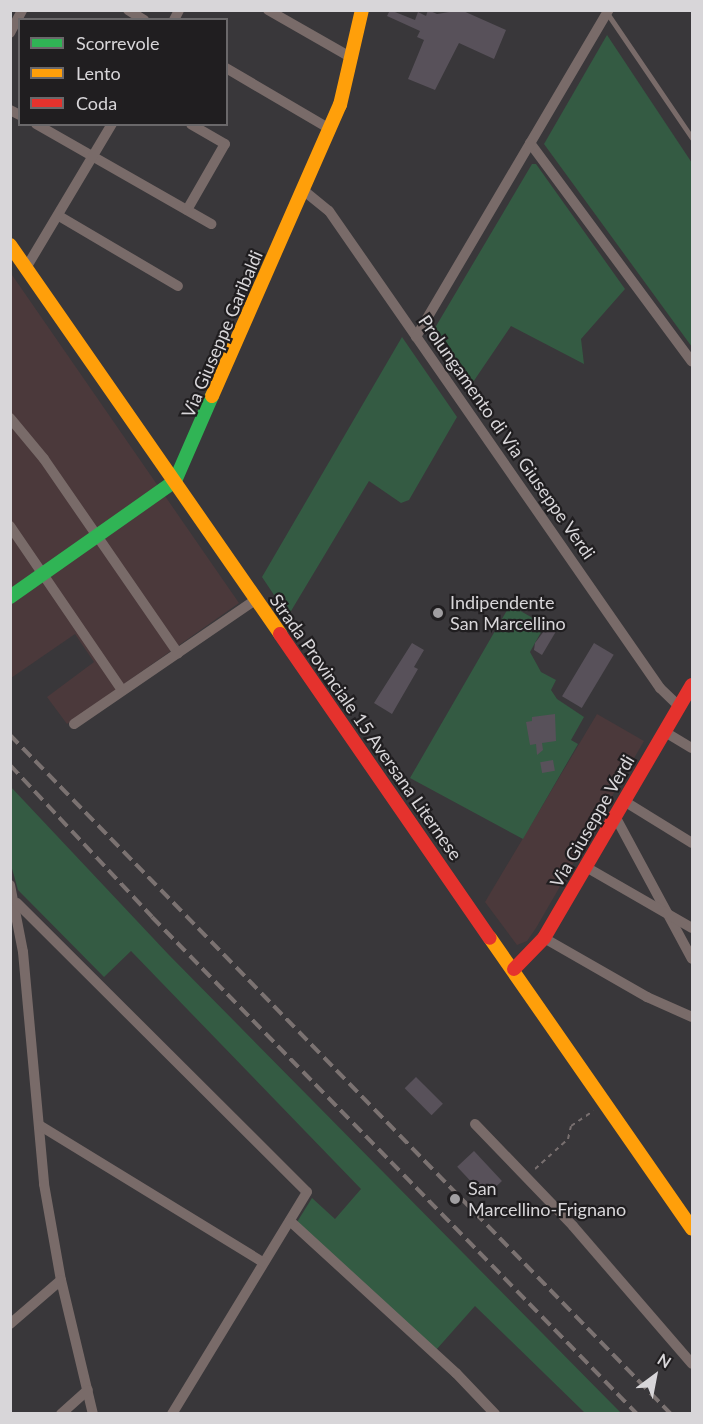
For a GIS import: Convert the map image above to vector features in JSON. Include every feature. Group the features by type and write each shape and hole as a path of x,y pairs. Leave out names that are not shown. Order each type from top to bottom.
{"main road":[{"name":"Via Giuseppe Garibaldi","path":"175,481 330,129 352,58 360,11"},
{"name":"Strada Provinciale 15 Aversana Liternese","path":"10,245 693,1229"},
{"path":"10,597 175,481"},
{"name":"Via Giuseppe Verdi","path":"514,969 544,938 693,685"}],"street":[{"path":"128,10 141,18"},
{"path":"268,10 352,58"},
{"path":"417,337 608,12"},
{"path":"10,33 18,20"},
{"path":"228,69 330,129"},
{"path":"39,126 212,224"},
{"path":"26,268 111,126"},
{"path":"188,210 225,144 194,126"},
{"path":"530,143 693,362"},
{"name":"Prolungamento di Via Giuseppe Verdi","path":"303,190 329,211 660,688 680,707"},
{"path":"59,216 178,286"},
{"path":"10,418 45,459 178,653"},
{"path":"10,526 122,690"},
{"path":"74,724 255,600"},
{"path":"665,732 693,748"},
{"path":"624,801 693,843"},
{"path":"615,816 693,959"},
{"path":"586,867 693,928"},
{"path":"10,885 17,903 44,1184 61,1280 93,1413"},
{"path":"17,903 307,1192 172,1413"},
{"path":"544,938 647,997 693,1017"},
{"path":"475,1124 526,1177 693,1364"},
{"path":"39,1125 263,1262"},
{"path":"290,1221 456,1373 495,1413"},
{"path":"10,1324 61,1280"},
{"path":"61,1413 88,1390"}],"lane":[{"path":"608,12 693,138"}],"path":[{"path":"526,1177 568,1138 571,1126 606,1101"}],"shaded area":[{"path":"10,272 239,603 67,724 47,697 94,662 75,634 11,678"},
{"path":"597,714 644,741 536,928 527,941 517,945 485,902"}],"green space":[{"path":"607,35 692,163 692,347 544,144"},
{"path":"532,164 536,164 625,289 581,339 584,364 511,326 467,391 429,338"},
{"path":"402,337 457,417 409,500 401,503 369,481 288,616 262,577"},
{"path":"510,605 545,625 530,652 541,672 556,680 551,690 557,699 584,717 571,740 578,744 523,839 410,778"},
{"path":"10,786 169,955 621,1413 585,1413 475,1306 436,1350 297,1222 312,1198 335,1219 361,1189 131,951 104,977 18,890 11,865"}],"building":[{"path":"390,10 415,20 418,12 426,16 428,10 437,14 461,10 506,30 494,59 459,43 435,90 408,79 424,40 417,37 420,31 387,16"},
{"path":"550,623 558,628 542,655 534,650 535,643"},
{"path":"412,643 424,650 414,667 418,669 392,714 374,703"},
{"path":"594,643 614,655 582,708 562,696"},
{"path":"555,714 556,741 542,743 543,750 537,755 536,744 530,745 526,722 532,721 532,717"},
{"path":"553,760 555,771 542,773 540,762"},
{"path":"416,1077 443,1104 432,1115 405,1088"},
{"name":"San Marcellino-Frignano","path":"474,1151 502,1181 485,1197 457,1167"}],"railway":[{"path":"10,735 671,1414"},
{"path":"10,765 152,917 637,1414"}],"traffic: fast":[{"path":"10,597 175,481 212,396"}],"traffic: slow":[{"path":"212,396 340,105 362,10"},
{"path":"10,245 280,634"},
{"path":"490,938 692,1229"}],"traffic: jam":[{"path":"280,634 490,938"},
{"path":"514,969 544,938 692,685"}],"place":[{"name":"Indipendente San Marcellino","path":"438,613"},
{"name":"San Marcellino-Frignano","path":"455,1199"}]}
